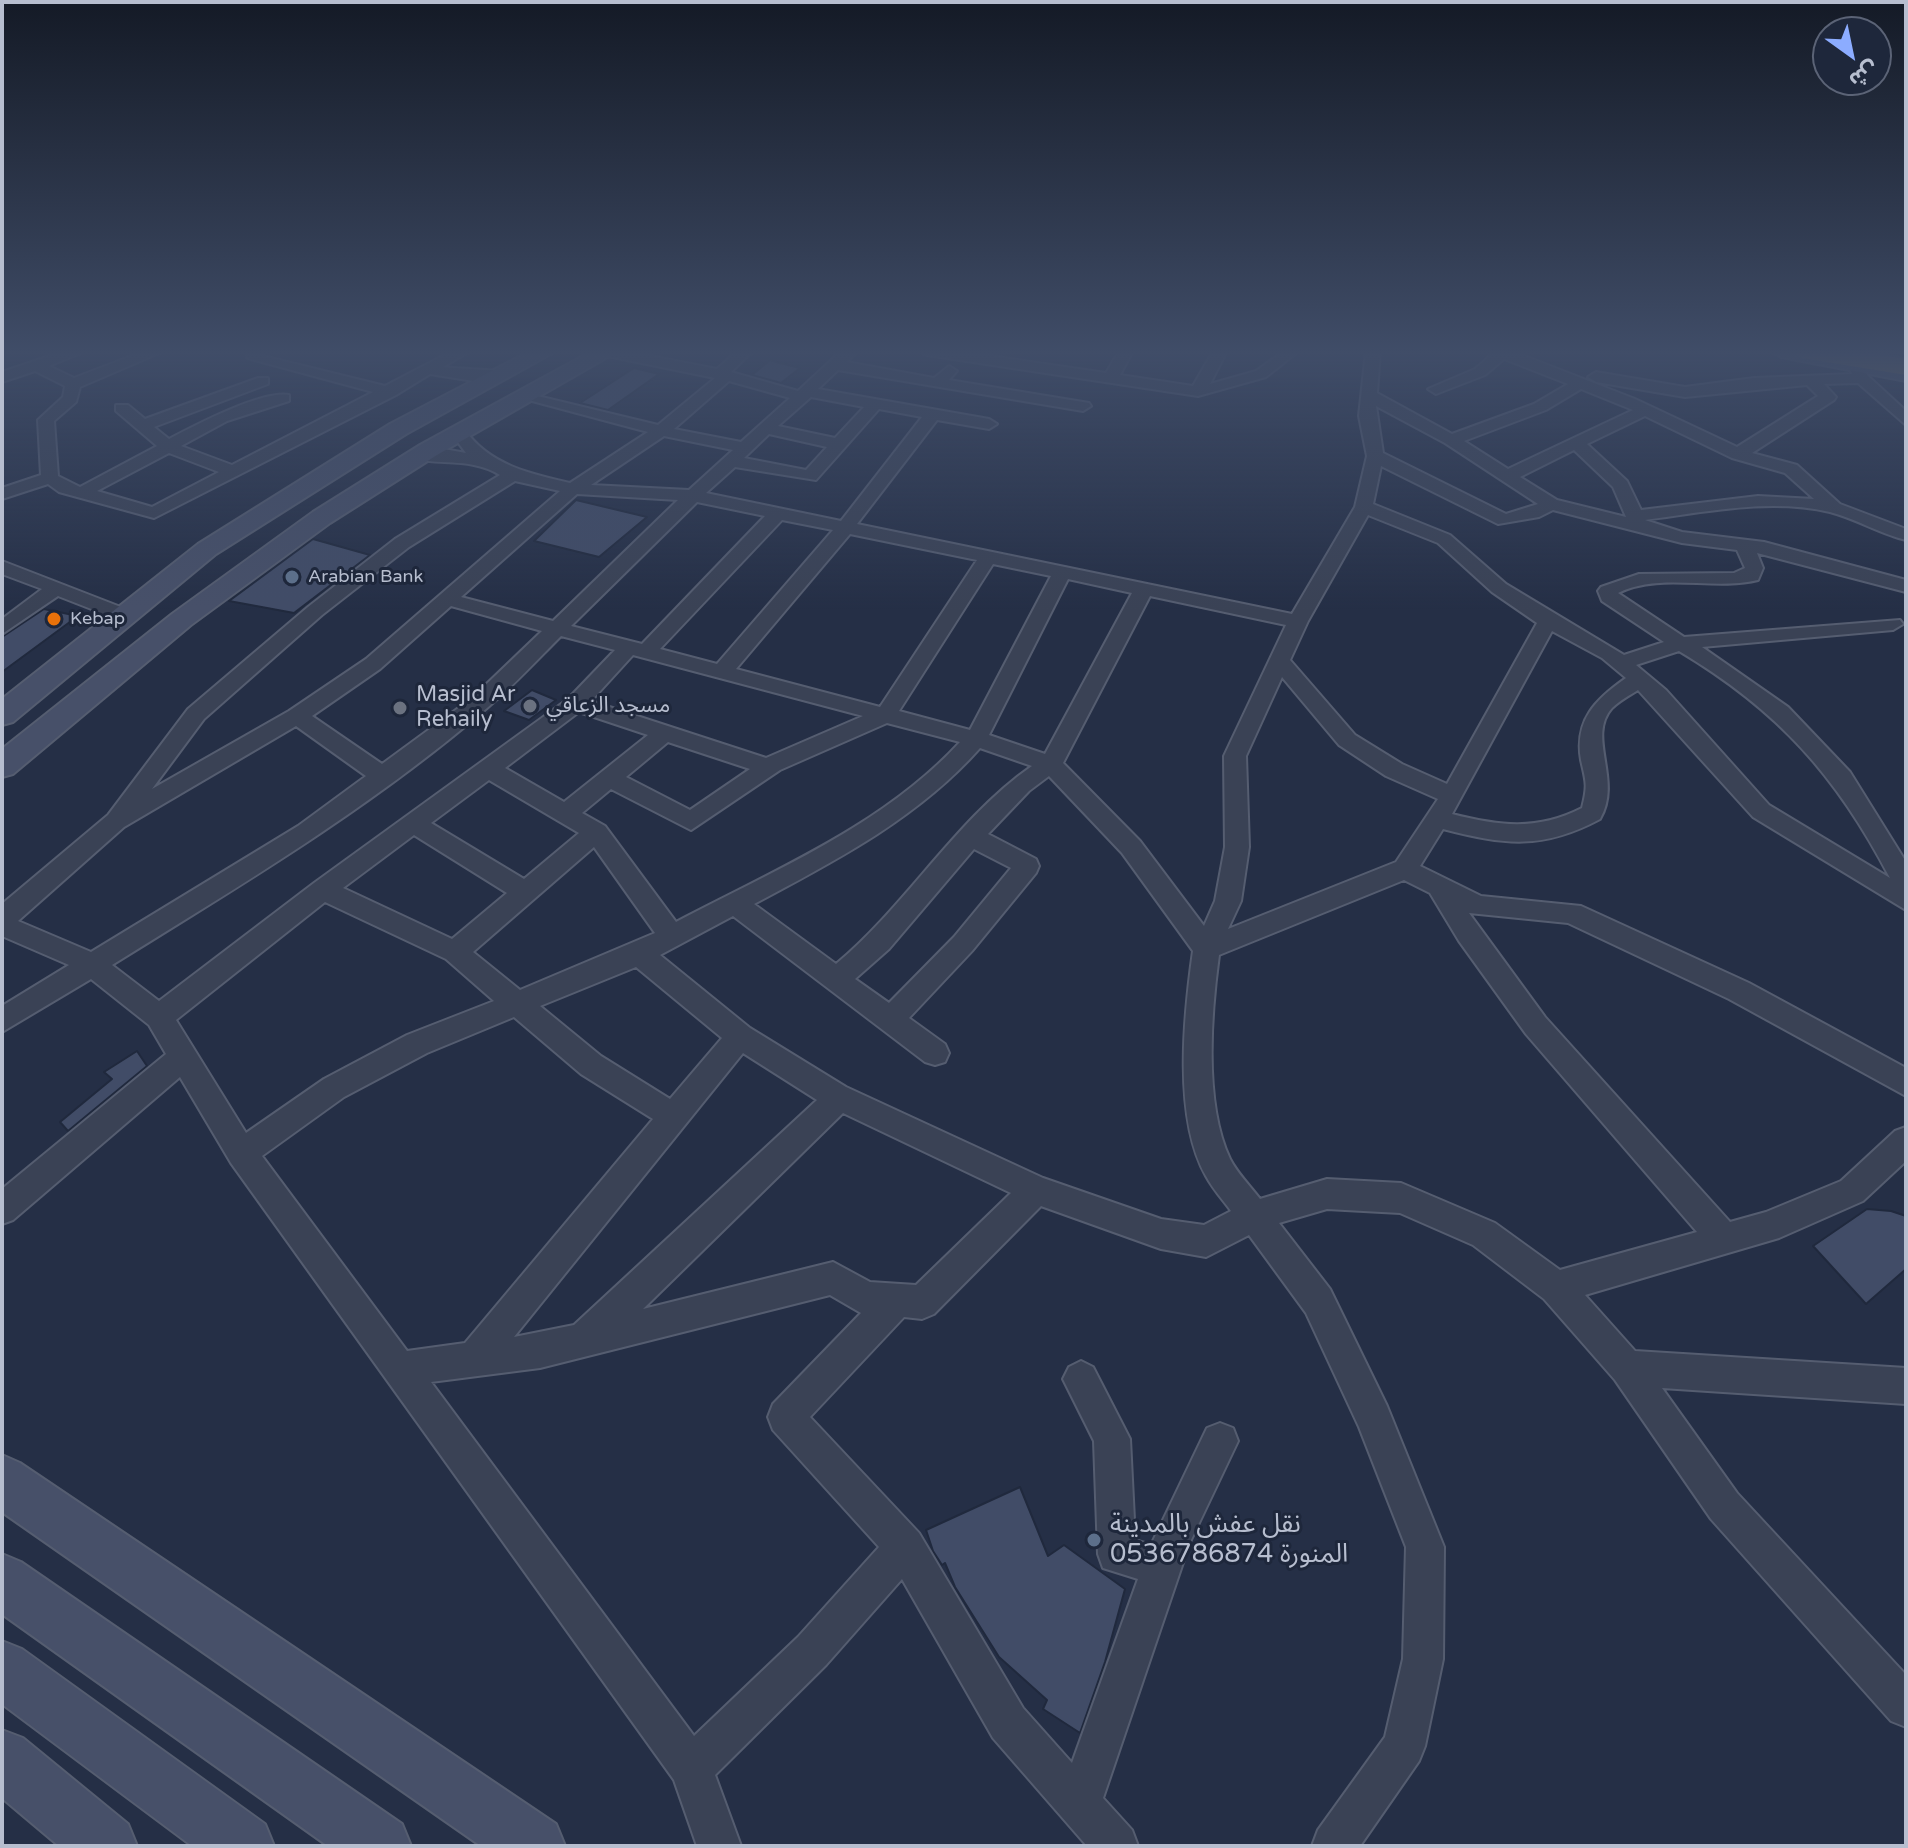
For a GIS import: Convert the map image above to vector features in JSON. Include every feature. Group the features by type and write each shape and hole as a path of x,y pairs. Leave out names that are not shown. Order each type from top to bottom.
{"main road":[{"path":"2,715 207,549 384,437"},
{"path":"131,610 407,437"},
{"path":"118,670 151,632 189,598 283,528 433,437"},
{"path":"2,766 118,670 257,563 451,437"},
{"path":"2,1481 534,1846"},
{"path":"2,1581 380,1846"},
{"path":"2,1669 243,1846"},
{"path":"2,1759 106,1846"}],"street":[{"path":"47,437 50,478"},
{"path":"156,437 167,446 231,471"},
{"path":"81,493 184,437"},
{"path":"2,494 50,478 81,493 154,513 231,471 272,437"},
{"path":"462,437 468,447 512,475 573,489 693,496 1298,621"},
{"path":"2,919 116,821 297,716 373,664 573,489 652,437"},
{"path":"682,437 810,476 844,437"},
{"path":"2,1020 307,832 480,703 757,437"},
{"path":"806,437 838,444"},
{"path":"722,672 846,527 915,437"},
{"path":"1334,1846 1404,1746 1423,1659 1425,1547 1374,1419 1318,1301 1217,1167 1201,1111 1199,1003 1206,949 1228,901 1237,847 1235,756 1298,621 1364,507 1375,456 1371,437"},
{"path":"1446,437 1551,504 1637,521 1682,537 1744,545 1847,567 1906,586"},
{"path":"1451,440 1458,437"},
{"path":"1508,476 1591,437"},
{"path":"1703,437 1738,454 1791,469 1833,507"},
{"path":"1738,454 1764,437"},
{"path":"1577,444 1621,485 1637,521"},
{"path":"420,455 444,454 490,463"},
{"path":"1375,456 1504,520 1533,513 1551,504"},
{"path":"116,821 196,714 315,611 402,543 512,475"},
{"path":"1637,521 1754,501 1833,507 1906,535"},
{"path":"1364,507 1444,539 1499,588 1548,621 1621,663 1658,695 1761,811 1906,900"},
{"path":"159,1017 323,890 576,704 638,649 778,513"},
{"path":"1744,545 1754,568 1751,576 1646,581 1608,591 1618,603 1753,689 1819,746 1866,808 1906,885"},
{"path":"610,778 691,821 771,766 886,715 988,557"},
{"path":"2,567 55,589 131,610"},
{"path":"242,1153 348,1080 417,1044 639,954 857,838 948,770 976,739 1062,572"},
{"path":"2,628 55,589"},
{"path":"834,981 880,942 971,836 1021,785 1051,764 1144,589"},
{"path":"449,600 976,739 1051,764 1131,847 1206,949"},
{"path":"1206,949 1405,869 1452,796 1548,621"},
{"path":"1621,663 1683,643 1893,624"},
{"path":"1279,660 1347,740 1394,770 1452,796"},
{"path":"1437,819 1510,836 1563,831 1592,813 1600,785 1592,757 1592,724 1604,704 1639,679"},
{"path":"576,704 771,766"},
{"path":"297,716 384,777"},
{"path":"565,814 664,734"},
{"path":"487,768 596,832 671,936"},
{"path":"413,823 526,893"},
{"path":"455,952 596,832"},
{"path":"890,1020 963,944 1027,866 971,836"},
{"path":"1405,869 1477,906 1572,913 1739,991 1906,1083"},
{"path":"1439,886 1470,941 1510,994 1724,1239"},
{"path":"323,890 455,952 591,1065 673,1116"},
{"path":"734,903 834,981 935,1053"},
{"path":"2,925 90,963 159,1017 242,1153 691,1768 719,1846"},
{"path":"639,954 740,1036 839,1098 1036,1190 1161,1234 1206,1241 1254,1216 1327,1194 1401,1198 1484,1234 1556,1287 1627,1368 1724,1506 1906,1706"},
{"path":"474,1359 740,1036"},
{"path":"2,1209 182,1058"},
{"path":"582,1340 661,1270 839,1098"},
{"path":"1556,1287 1768,1227 1852,1191 1906,1141"},
{"path":"400,1369 540,1351 833,1278 866,1298 922,1302 1036,1190"},
{"path":"896,1301 786,1417 905,1547 1008,1723 1116,1846"},
{"path":"1627,1368 1906,1386"},
{"path":"1081,1379 1112,1439 1117,1554 1161,1567"},
{"path":"1079,1804 1173,1535 1220,1441"},
{"path":"691,1768 812,1651 905,1547"}],"building":[{"path":"576,500 647,517 599,557 534,541"},
{"name":"Arabian Bank","path":"313,539 370,555 294,613 229,601"},
{"path":"44,609 78,616 2,672 2,637"},
{"name":"مسجد الزعاقي","path":"532,690 556,700 529,720 504,711"},
{"path":"137,1051 147,1066 68,1131 60,1122 112,1079 104,1072"},
{"path":"1867,1209 1906,1216 1906,1269 1866,1304 1813,1246"},
{"path":"1020,1487 1048,1556 1064,1545 1125,1589 1105,1662 1080,1733 1043,1709 1047,1700 999,1657 955,1587 945,1563 942,1565 933,1551 926,1530"}],"place":[{"name":"Arabian Bank","path":"292,577"},
{"name":"Kebap","path":"54,619"},
{"name":"مسجد الزعاقي","path":"530,706"},
{"name":"Masjid Ar Rehaily","path":"400,708"},
{"name":"نقل عفش بالمدينة المنورة 0536786874","path":"1094,1540"}]}
